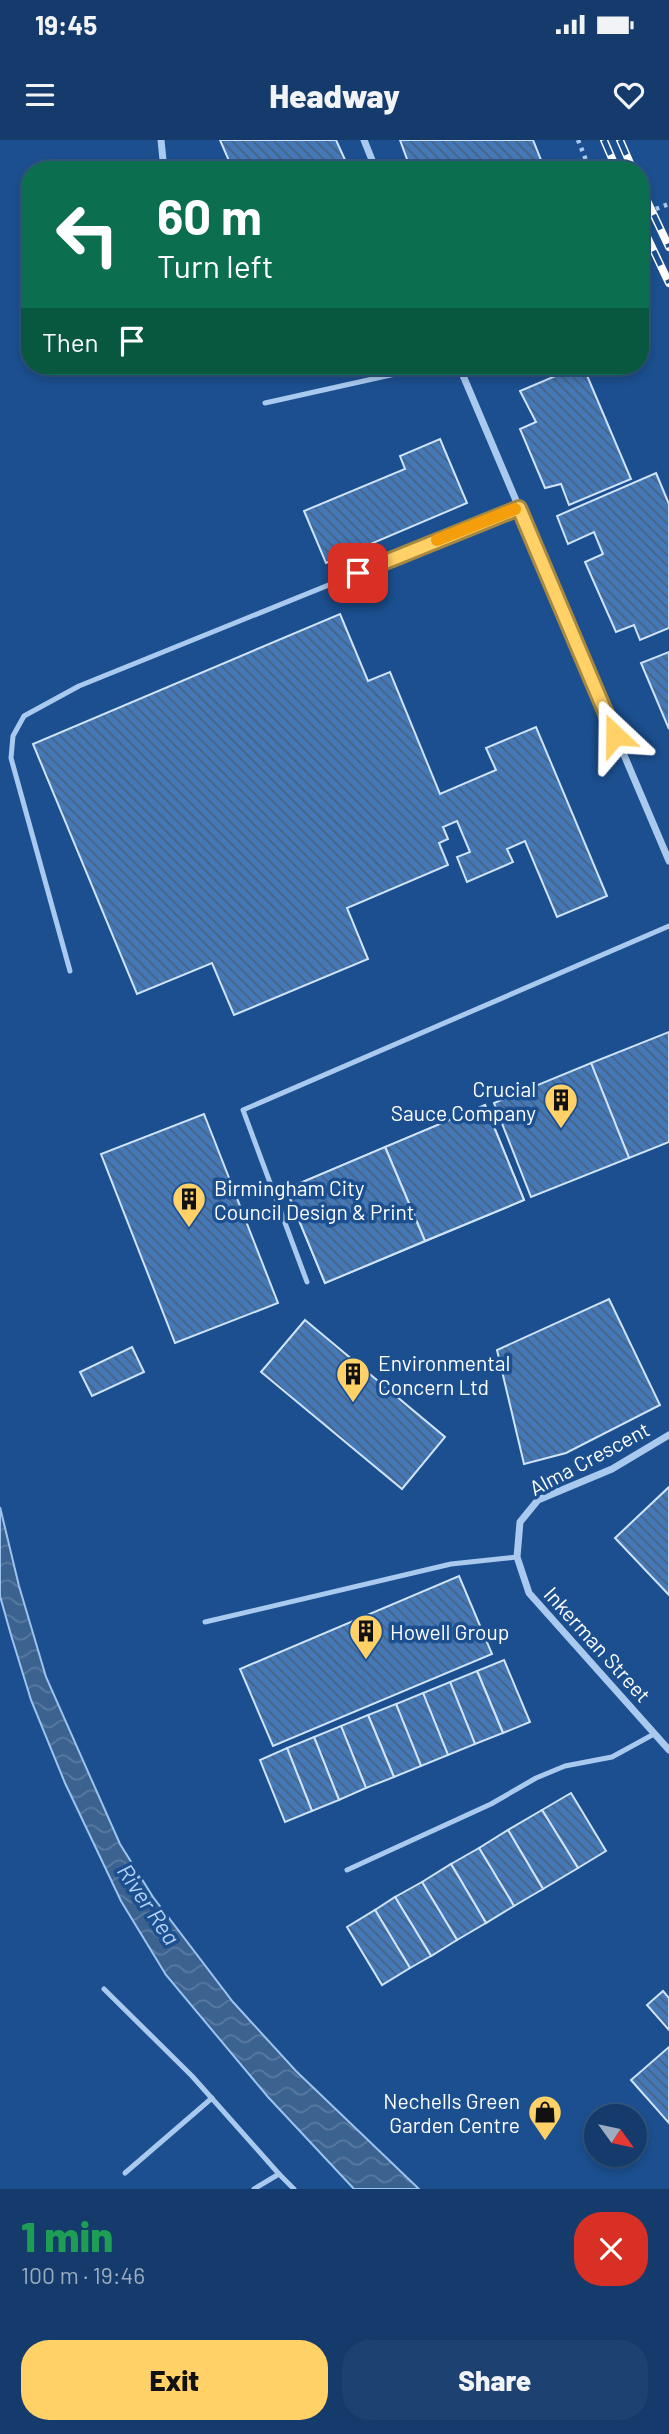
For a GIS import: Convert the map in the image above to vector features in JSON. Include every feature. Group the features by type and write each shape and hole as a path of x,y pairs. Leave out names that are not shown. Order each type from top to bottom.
{"street":[{"path":"161,140 163,161"},
{"path":"364,140 372,161"},
{"path":"463,375 669,861"},
{"name":"Alma Crescent","path":"529,1593 517,1557 520,1522 538,1500 612,1469 669,1435"},
{"name":"Inkerman Street","path":"529,1593 669,1750"}],"lane":[{"path":"265,403 390,375"},
{"path":"70,971 11,758 13,736 24,716 79,685 519,508"},
{"path":"307,1282 243,1110 669,926"},
{"path":"205,1622 451,1564 517,1557"},
{"path":"347,1870 491,1804 536,1777 565,1766 612,1757 654,1734"},
{"path":"104,1989 212,2098 294,2189"},
{"path":"125,2173 212,2098"},
{"path":"254,2189 279,2174"}],"path":[{"path":"578,140 586,161"},
{"path":"649,212 669,204"}],"water":[{"name":"River Rea","path":"0,1507 19,1586 46,1677 120,1844 153,1897 233,2002 296,2071 419,2189 354,2189 268,2097 166,1975 121,1901 65,1783 31,1700 0,1596"}],"building":[{"path":"220,140 336,140 346,161 229,161"},
{"path":"400,140 533,140 541,161 408,161"},
{"path":"558,375 587,375 631,479 569,505 561,484 545,488 520,429 536,422 520,391"},
{"path":"440,439 467,503 326,563 304,511 405,469 400,456"},
{"path":"656,473 669,504 669,628 640,640 634,625 616,632 585,562 603,554 594,532 568,544 557,516"},
{"path":"340,614 368,681 390,672 440,794 496,770 486,748 536,727 607,896 557,917 525,841 507,849 513,862 467,882 457,857 470,852 457,821 443,827 448,839 439,843 448,865 347,908 368,959 234,1015 212,963 137,994 33,744"},
{"path":"669,652 669,729 641,663"},
{"name":"Crucial Sauce Company","path":"669,1032 669,1142 629,1158 591,1063"},
{"name":"Crucial Sauce Company","path":"591,1063 629,1158 531,1197 494,1103"},
{"path":"485,1105 524,1200 325,1283 286,1189"},
{"path":"485,1105 524,1200 425,1241 385,1147"},
{"name":"Birmingham City Council Design & Print","path":"204,1114 278,1303 175,1343 101,1154"},
{"path":"385,1147 425,1241 325,1283 286,1189"},
{"path":"609,1299 660,1405 566,1453 524,1464 497,1350"},
{"name":"Environmental Concern Ltd","path":"305,1320 445,1437 402,1489 261,1372"},
{"path":"132,1347 144,1372 92,1396 80,1372"},
{"path":"669,1487 669,1595 615,1538"},
{"name":"Howell Group","path":"459,1576 492,1654 273,1746 240,1669"},
{"path":"504,1660 530,1722 503,1733 477,1671"},
{"path":"477,1671 503,1733 475,1744 450,1682"},
{"path":"450,1682 475,1744 448,1755 423,1693"},
{"path":"423,1693 448,1755 421,1766 396,1704"},
{"path":"396,1704 421,1766 394,1777 368,1715"},
{"path":"368,1715 394,1777 366,1788 341,1726"},
{"path":"341,1726 366,1788 339,1800 314,1737"},
{"path":"314,1737 339,1800 312,1811 287,1748"},
{"path":"287,1748 312,1811 285,1822 260,1760"},
{"path":"571,1793 606,1851 578,1868 542,1810"},
{"path":"542,1810 578,1868 543,1889 508,1830"},
{"path":"508,1830 543,1889 514,1906 479,1848"},
{"path":"479,1848 514,1906 486,1923 451,1864"},
{"path":"451,1864 486,1923 457,1940 422,1882"},
{"path":"422,1882 457,1940 431,1956 395,1897"},
{"path":"395,1897 431,1956 410,1968 375,1910"},
{"path":"375,1910 410,1968 382,1985 347,1927"},
{"path":"663,1991 669,1998 669,2030 647,2005"},
{"path":"669,2047 669,2123 631,2080"}],"railway":[{"path":"604,140 613,161"},
{"path":"620,140 629,161"},
{"path":"649,205 669,247"},
{"path":"649,241 669,283"}],"slow traffic":[{"path":"437,540 515,509"}],"place":[{"name":"Crucial Sauce Company","path":"561,1130"},
{"name":"Birmingham City Council Design & Print","path":"189,1229"},
{"name":"Environmental Concern Ltd","path":"353,1404"},
{"name":"Howell Group","path":"366,1661"},
{"name":"Nechells Green Garden Centre","path":"545,2142"}],"route":[{"path":"358,573 519,508 615,735"}]}
